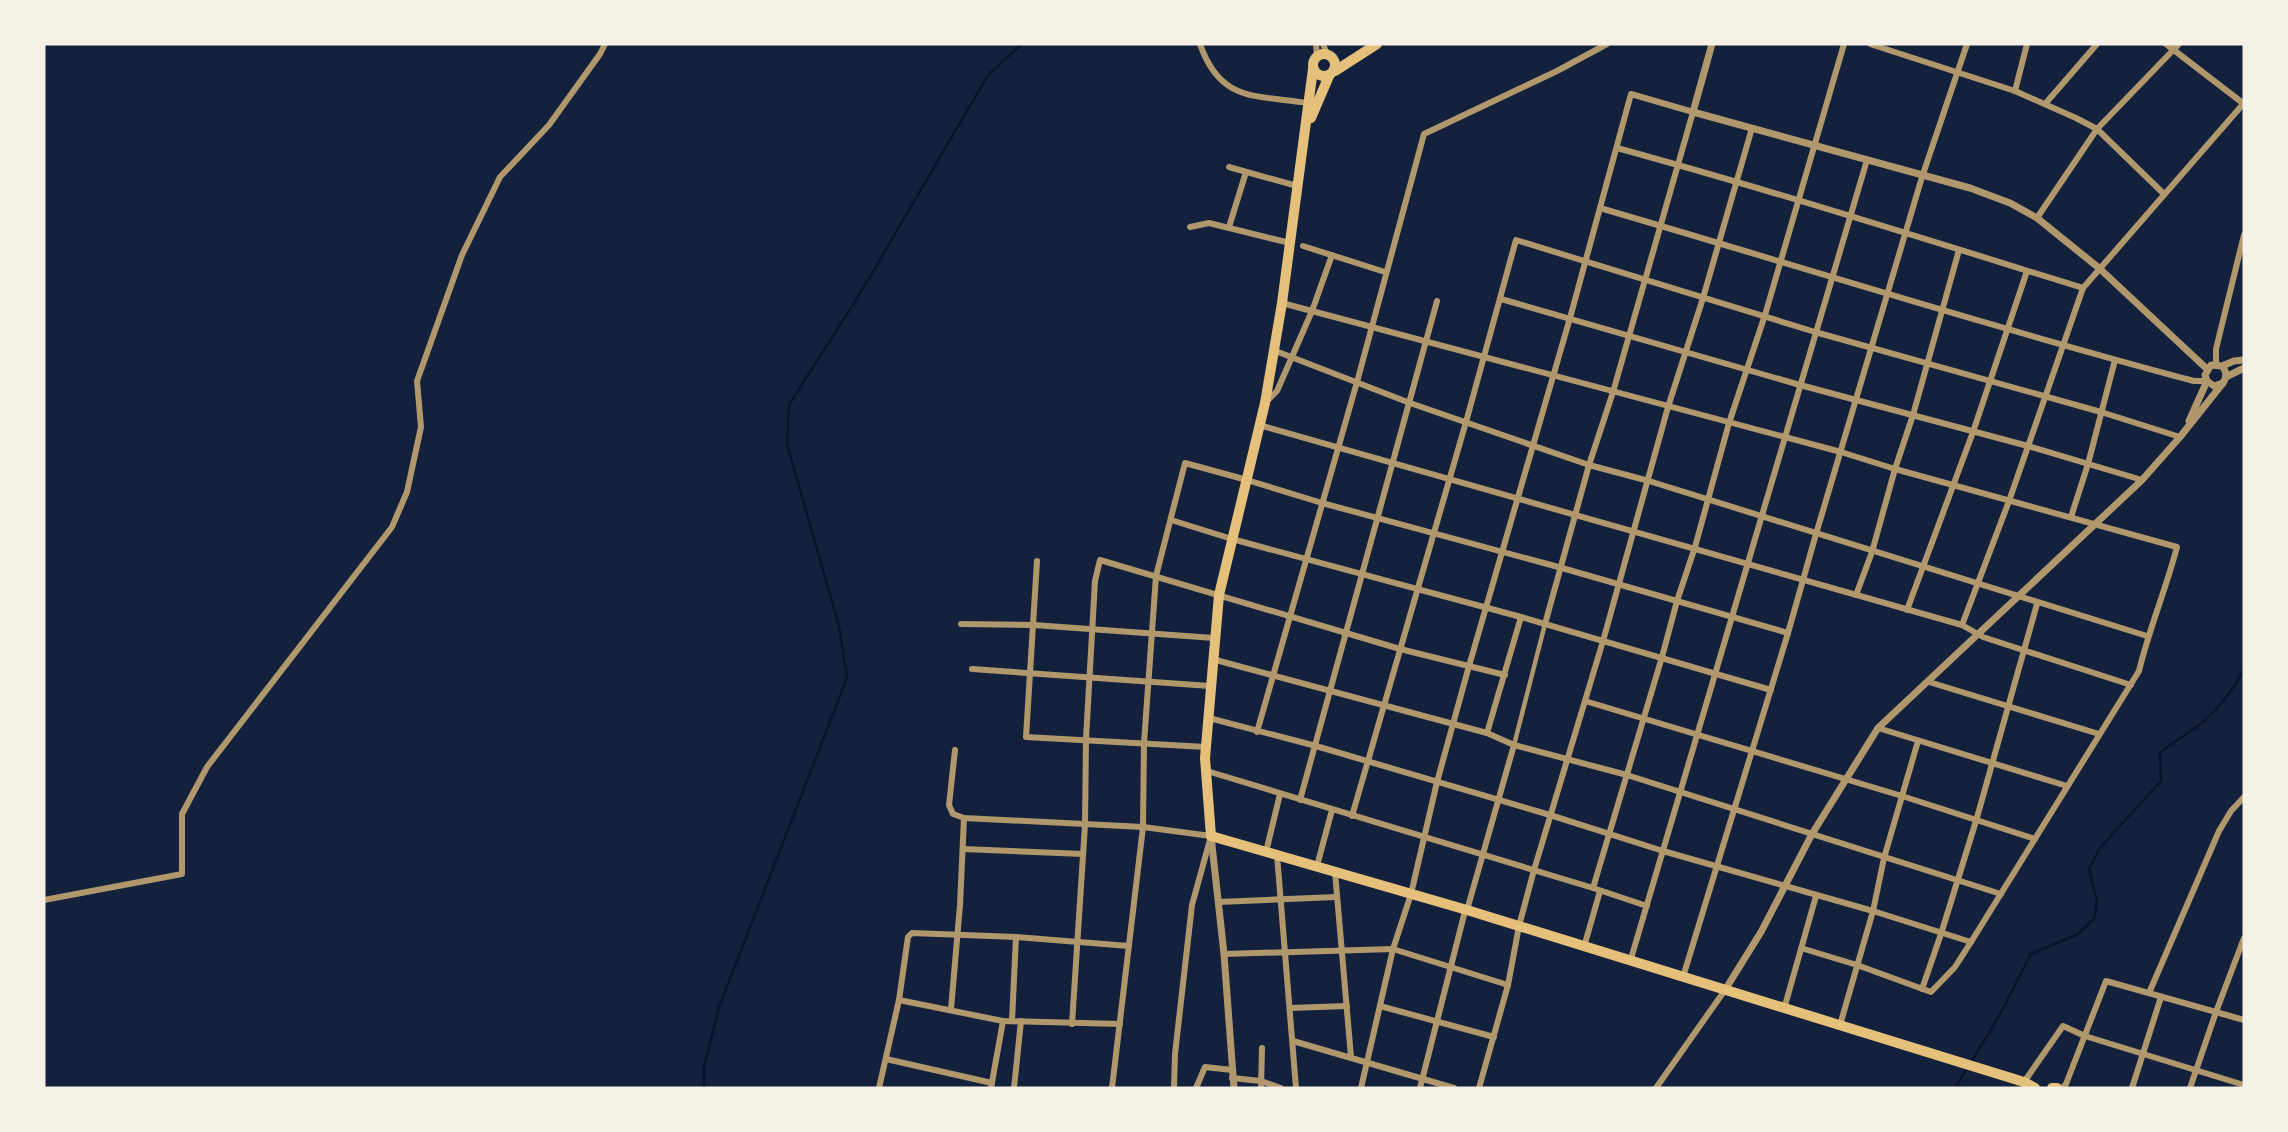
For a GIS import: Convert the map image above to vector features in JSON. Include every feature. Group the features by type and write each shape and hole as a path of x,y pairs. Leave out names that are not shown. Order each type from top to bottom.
{"main road":[{"path":"1313,69 1321,77 1332,73 1377,44"},
{"path":"1366,50 1348,55 1325,56 1313,62 1282,303 1265,403 1219,595 1206,747 1211,836 1467,910 1784,1009 1914,1046 2035,1088"},
{"path":"1303,138 1318,96 1336,63 1325,56"},
{"path":"2052,1088 2059,1088"}],"street":[{"path":"44,900 182,874 182,814 207,767 392,527 407,492 421,427 417,381 463,255 500,177 549,125 605,44"},
{"path":"1200,44 1210,68 1229,88 1241,93 1308,103"},
{"path":"1316,44 1325,56"},
{"path":"1323,44 1325,56"},
{"path":"1257,732 1357,382 1424,134 1557,71 1607,44"},
{"path":"1420,1088 1450,966 1499,800 1575,514 1712,44"},
{"path":"1584,947 1609,833 1844,44"},
{"path":"1870,44 2015,91 2097,130 2164,194"},
{"path":"1683,977 1771,690 1905,234 1967,44"},
{"path":"2015,91 2027,44"},
{"path":"2045,104 2097,44"},
{"path":"1962,625 2065,345 2083,288 2244,104 2176,47 2166,44"},
{"path":"2037,218 2097,130 2176,47"},
{"path":"1361,1088 1393,949 1411,894 1468,666 1570,318 1631,94 1970,188 2010,203 2037,218 2099,268 2207,369"},
{"path":"1479,1088 1508,985 1519,926 1534,870 1752,128"},
{"path":"1617,148 1799,200 2083,288"},
{"path":"1630,962 1867,160"},
{"path":"1229,167 1297,186"},
{"path":"1229,226 1246,172"},
{"path":"1600,208 1831,278 2214,386 2244,368"},
{"path":"1190,227 1209,223 1229,226 1290,243"},
{"path":"1656,1088 1725,990 1761,932 1812,834 1878,728 2142,480 2225,380 2225,370 2219,365 2216,349 2244,235"},
{"path":"1352,816 1516,240 1815,332 1991,380 2180,437"},
{"path":"1303,246 1385,272"},
{"path":"1856,595 1872,552 1913,415 1958,250"},
{"path":"1265,403 1277,391 1312,311 1332,255"},
{"path":"1907,610 1973,432 2028,271"},
{"path":"1501,299 2142,480"},
{"path":"1300,800 1437,301"},
{"path":"1282,303 1841,452 2177,547 2147,636 2139,671 1955,967 1931,992 1801,948"},
{"path":"1273,350 1410,404 1589,465 1649,481 2037,604 2147,636"},
{"path":"2071,517 2115,360"},
{"path":"2207,369 2244,360"},
{"path":"2180,437 2207,382 2207,369"},
{"path":"1259,425 1962,625 2025,652 2131,685"},
{"path":"1112,1088 1143,827 1144,743 1156,576 1185,463 1788,633"},
{"path":"1171,520 1603,640 1771,690"},
{"path":"1072,1024 1085,825 1095,581 1100,560 1347,634 1506,675"},
{"path":"1037,561 1027,737 1206,747"},
{"path":"1922,989 1976,821 2037,604"},
{"path":"1488,733 1521,617"},
{"path":"961,624 1034,625 1214,638"},
{"path":"1212,659 1488,733 1514,745 1627,775 1735,808 2001,894"},
{"path":"972,669 1210,686"},
{"path":"1929,682 2099,734"},
{"path":"1585,701 1902,796 2035,839"},
{"path":"1209,718 1316,746 1971,942"},
{"path":"1878,728 2067,786"},
{"path":"1840,1026 1918,741"},
{"path":"955,750 949,805 953,814 964,818 1143,827 1211,836"},
{"path":"1206,771 1647,906"},
{"path":"1266,852 1280,794"},
{"path":"2149,993 2219,831 2231,811 2244,797"},
{"path":"1317,866 1332,810"},
{"path":"951,1009 964,818"},
{"path":"1211,836 1224,954 1234,1088"},
{"path":"1174,1088 1175,1054 1192,905 1211,836"},
{"path":"963,849 1083,854"},
{"path":"1277,855 1296,1088"},
{"path":"1335,872 1351,1057"},
{"path":"1784,1009 1815,896"},
{"path":"1219,902 1336,897"},
{"path":"879,1088 899,1000 908,937 912,933 1016,937 1129,946"},
{"path":"1012,1021 1016,937"},
{"path":"2190,1088 2244,938"},
{"path":"1224,954 1393,949 1508,985"},
{"path":"2059,1088 2066,1084 2106,981 2244,1020"},
{"path":"2132,1088 2161,997"},
{"path":"899,1000 1003,1021 1120,1024"},
{"path":"1290,1008 1347,1006"},
{"path":"1380,1006 1493,1037"},
{"path":"886,1059 992,1086 1003,1021"},
{"path":"1014,1088 1021,1021"},
{"path":"2024,1082 2063,1026 2244,1085"},
{"path":"1293,1041 1454,1088"},
{"path":"1261,1084 1262,1048"},
{"path":"1196,1088 1205,1067 1280,1088"}],"waterway":[{"path":"704,1088 704,1067 719,1007 847,678 839,626 787,444 789,405 861,292 988,75 1022,44"},
{"path":"1955,1088 1998,1018 2031,954 2078,934 2094,919 2097,901 2089,869 2100,848 2161,781 2160,753 2208,717 2244,670"}]}
